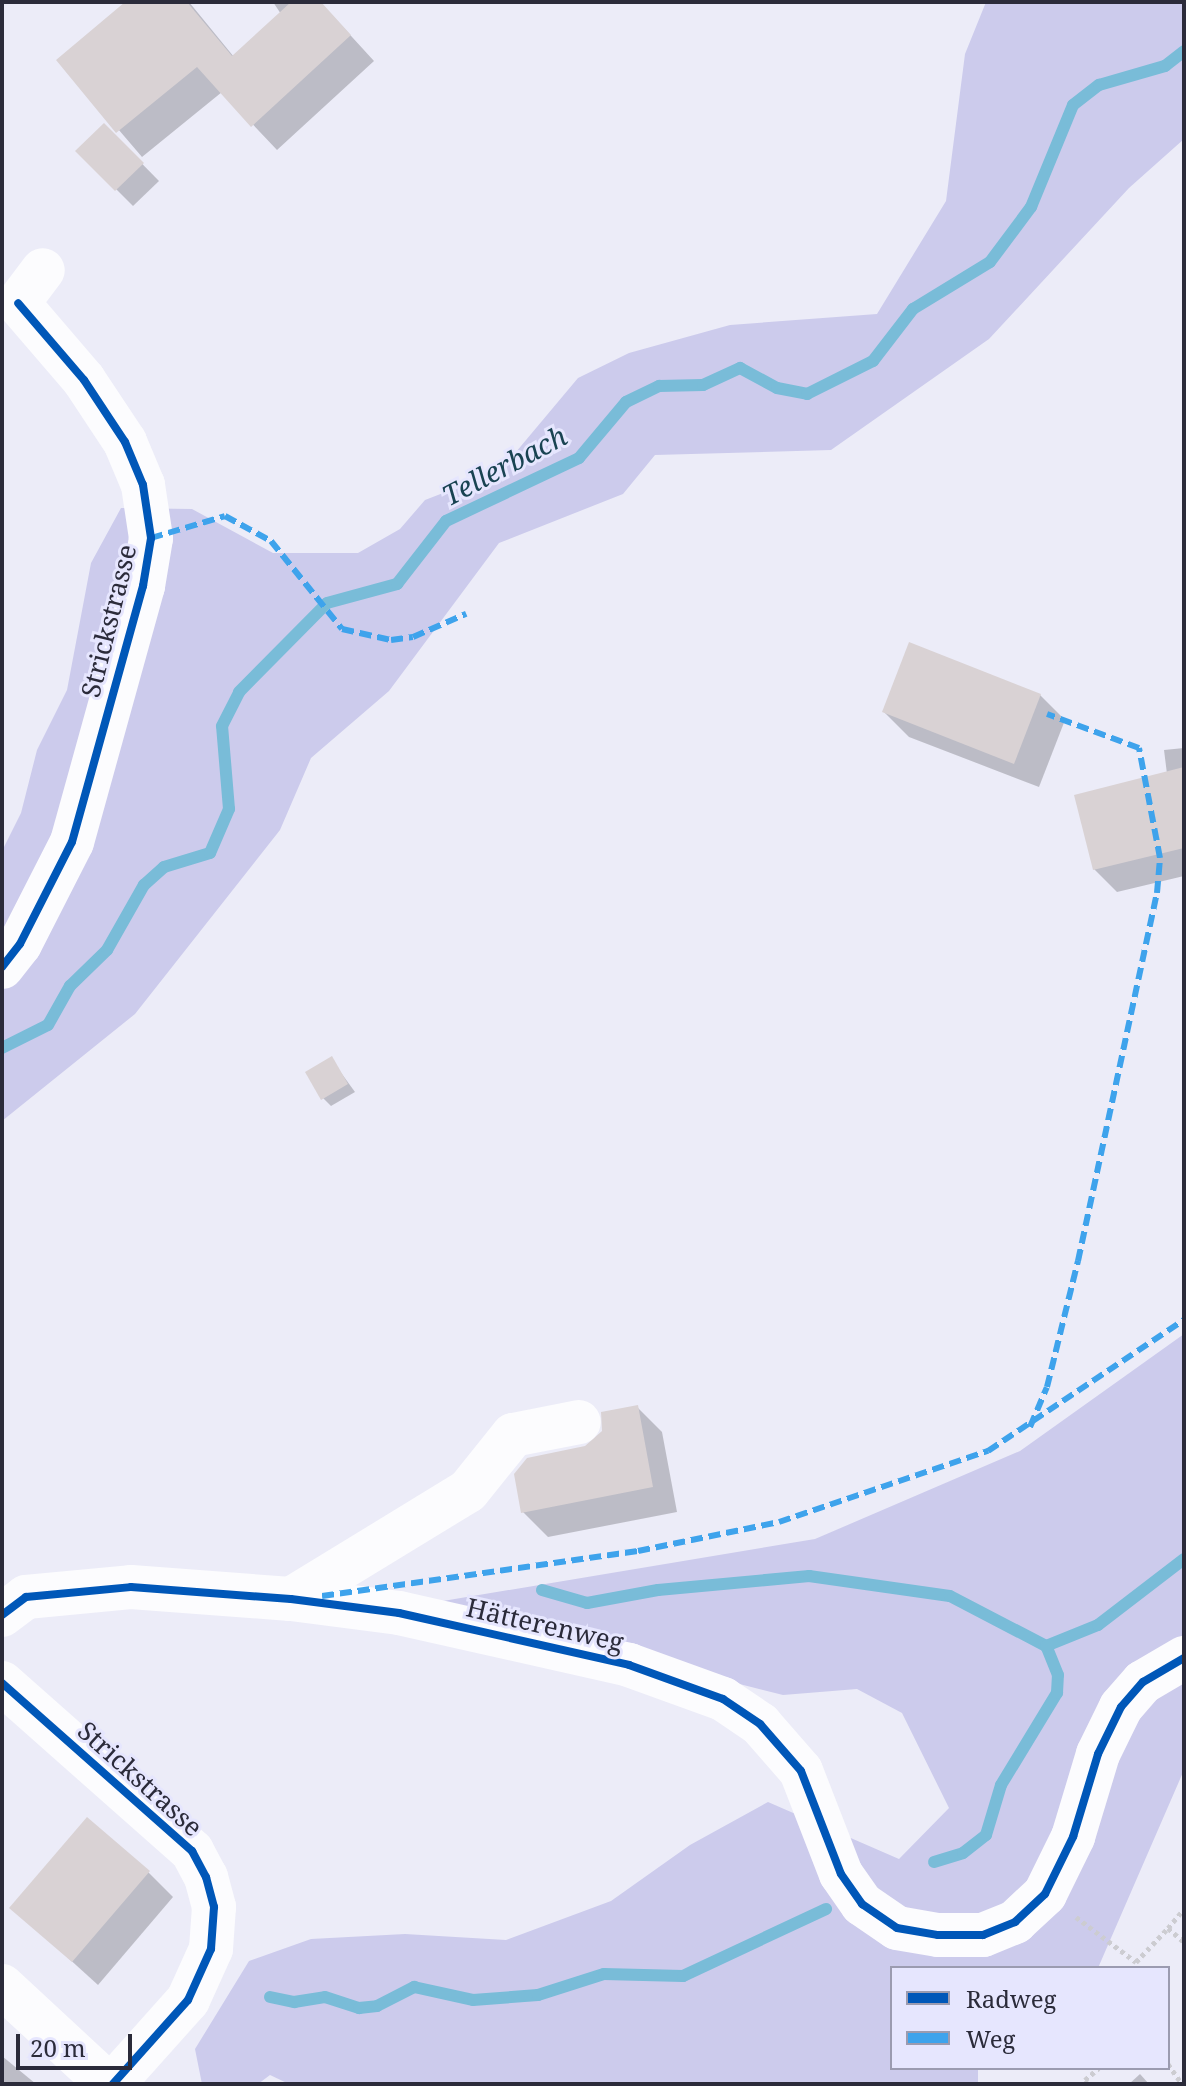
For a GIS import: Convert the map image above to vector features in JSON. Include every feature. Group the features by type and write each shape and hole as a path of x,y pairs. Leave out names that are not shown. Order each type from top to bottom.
{"street":[{"name":"Strickstrasse","path":"2,967 20,944 72,842 143,586 151,538 143,485 125,442 84,380 30,286"},
{"path":"291,1599 468,1491 513,1435 579,1422"},
{"name":"Hätterenweg","path":"2,1615 26,1597 131,1587 291,1599 399,1613 614,1661 723,1699 784,1746 819,1806 841,1874 862,1904 897,1928 983,1935 1015,1922 1045,1894 1073,1837 1098,1754 1121,1707 1143,1682 1184,1658"},
{"name":"Strickstrasse","path":"2,1683 192,1851 206,1877 214,1907 211,1949 188,2000 111,2084"},
{"path":"2,1986 111,2084"}],"path":[{"path":"1045,1894 1136,1962 1184,1909"},
{"path":"1168,1928 1184,1942"},
{"path":"1170,2067 1182,2084"}],"shaded area":[{"path":"986,2 1184,2 1184,139 1129,188 989,339 831,450 655,455 623,494 499,543 389,691 311,758 280,830 135,1014 2,1121 2,851 21,813 37,750 67,690 91,563 121,508 192,509 273,553 358,553 400,529 425,500 500,471 578,378 629,353 730,325 877,314 946,201 965,54"},
{"path":"1184,1334 1184,1770 1099,1966 890,1966 890,2070 978,2070 978,2084 289,2084 270,2075 258,2084 202,2084 195,2049 249,1961 311,1939 405,1934 506,1940 611,1901 690,1845 768,1802 899,1859 949,1808 902,1713 857,1689 783,1695 425,1604 815,1539 1020,1451"}],"building":[{"path":"125,2 187,2 232,56 291,2 321,2 351,35 251,127 197,67 116,133 56,60"},
{"path":"104,123 144,163 115,191 75,151"},
{"path":"909,642 1041,694 1014,764 882,712"},
{"path":"1184,767 1184,848 1093,870 1074,795"},
{"path":"332,1056 348,1084 321,1100 305,1072"},
{"path":"638,1405 653,1487 521,1513 514,1474 527,1458 585,1446 602,1431 601,1412"},
{"path":"87,1817 150,1871 72,1962 9,1908"}],"waterway":[{"name":"Tellerbach","path":"2,1048 48,1025 70,986 107,950 144,885 164,867 210,853 229,809 222,726 239,692 327,603 397,584 446,521 579,458 626,402 659,386 703,385 740,368 777,388 807,394 873,361 913,309 990,262 1031,207 1073,105 1099,85 1165,66 1184,51"},
{"path":"934,1862 963,1853 986,1835 1001,1785 1057,1693 1058,1675 1046,1646 1098,1625 1184,1559"},
{"path":"542,1590 587,1603 658,1590 809,1576 950,1596 1046,1646"},
{"path":"270,1997 294,2002 325,1997 359,2008 377,2006 414,1987 473,2000 538,1995 604,1974 683,1976 826,1909"}],"marked path":[{"path":"151,538 225,516 271,541 342,629 391,640 413,637 466,614"},
{"path":"1030,1427 1047,1387 1078,1261 1157,893 1160,858 1139,748 1047,714"},
{"path":"322,1596 638,1551 779,1522 988,1451 1184,1320"}],"cycle path":[{"path":"2,967 20,944 72,842 143,586 151,538 143,485 125,442 84,380 18,303"},
{"path":"2,1615 26,1597 131,1587 291,1599 399,1613 629,1665 723,1699 760,1724 801,1771 841,1874 862,1904 897,1928 938,1935 983,1935 1015,1922 1045,1894 1073,1837 1098,1754 1121,1707 1143,1682 1184,1658"},
{"path":"2,1683 192,1851 206,1877 214,1907 211,1949 188,2000 113,2084"}]}
